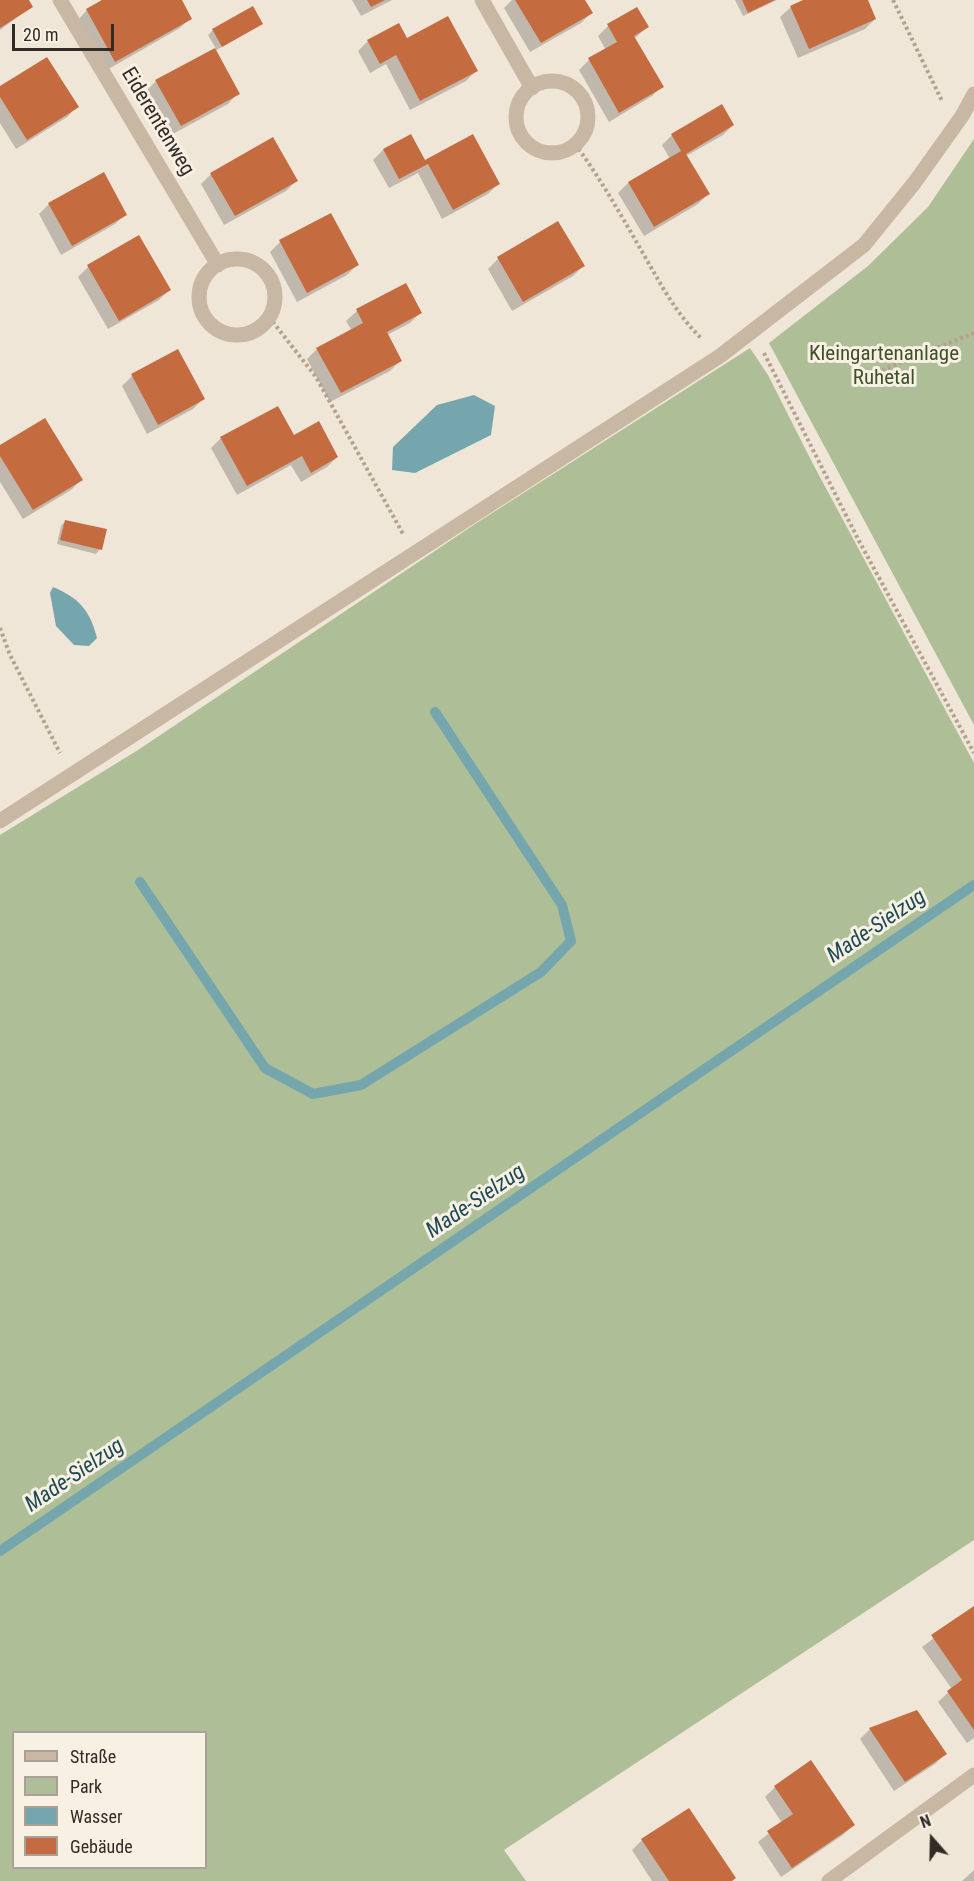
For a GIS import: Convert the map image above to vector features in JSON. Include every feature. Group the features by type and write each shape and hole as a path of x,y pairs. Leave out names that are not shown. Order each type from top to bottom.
{"street":[{"name":"Eiderentenweg","path":"60,0 218,265"},
{"path":"482,0 532,88"},
{"path":"543,82 555,82 567,85 577,92 588,114 587,126 575,144 564,151 552,153 531,146 523,138 518,128 518,105 532,88 543,82"},
{"path":"0,821 720,356 864,245 915,182 962,116 974,94"},
{"path":"233,259 246,260 266,272 275,294 269,317 256,329 238,335 213,327 200,304 199,291 204,279 218,265 233,259"},
{"path":"830,1881 974,1776"}],"path":[{"path":"893,0 941,101 962,116"},
{"path":"575,144 613,200 686,324 720,356"},
{"path":"269,317 316,376 414,552"},
{"path":"753,331 831,489 974,753"},
{"path":"860,379 974,333"},
{"path":"0,628 27,689 71,774"}],"green space":[{"name":"Kleingartenanlage Ruhetal","path":"974,139 974,725 769,343 868,266 928,207"},
{"path":"750,348 768,375 814,466 974,763 974,1540 504,1850 526,1881 0,1881 0,835 138,750 475,524"}],"water":[{"path":"474,395 495,406 491,435 415,473 392,470 393,447 437,405"},
{"path":"53,587 77,601 87,612 97,638 89,646 74,645 56,626 50,593"}],"building":[{"path":"0,0 29,0 33,7 0,28"},
{"path":"102,0 182,0 192,19 115,62 86,9"},
{"path":"367,0 385,0 371,7"},
{"path":"515,0 585,0 593,13 541,43"},
{"path":"742,0 775,0 748,13"},
{"path":"803,0 868,0 876,19 809,49 790,6"},
{"path":"253,6 263,24 222,47 212,29"},
{"path":"637,7 649,27 634,36 664,87 619,113 588,58 617,42 607,24"},
{"path":"448,16 478,71 420,101 396,55 380,64 367,40 399,23 407,38"},
{"path":"215,48 240,94 181,126 155,80"},
{"path":"47,57 79,107 27,140 0,97 0,86"},
{"path":"722,104 734,125 686,154 710,194 654,227 628,182 681,151 671,134"},
{"path":"411,134 425,160 473,134 500,184 453,210 428,164 399,179 383,149"},
{"path":"273,137 298,181 235,216 210,173"},
{"path":"104,172 127,215 72,246 48,203"},
{"path":"331,213 359,265 307,293 279,240"},
{"path":"558,221 585,266 523,302 497,257"},
{"path":"139,235 171,290 119,321 87,265"},
{"path":"406,283 422,313 387,332 402,361 341,393 316,348 363,323 356,309"},
{"path":"178,349 205,399 158,425 131,374"},
{"path":"278,406 294,435 319,421 338,457 311,473 302,456 247,486 220,437"},
{"path":"45,418 83,480 33,510 0,456 0,445"},
{"path":"65,520 107,529 102,550 60,540"},
{"path":"974,1606 974,1730 947,1691 962,1680 931,1635"},
{"path":"917,1710 947,1754 905,1782 869,1728"},
{"path":"811,1760 855,1825 792,1868 767,1831 793,1814 774,1786"},
{"path":"689,1808 736,1878 732,1881 669,1881 641,1839"}],"waterway":[{"path":"140,882 265,1068 313,1094 361,1085 541,972 571,941 562,905 435,712"},
{"name":"Made-Sielzug","path":"0,1551 974,885"}]}
